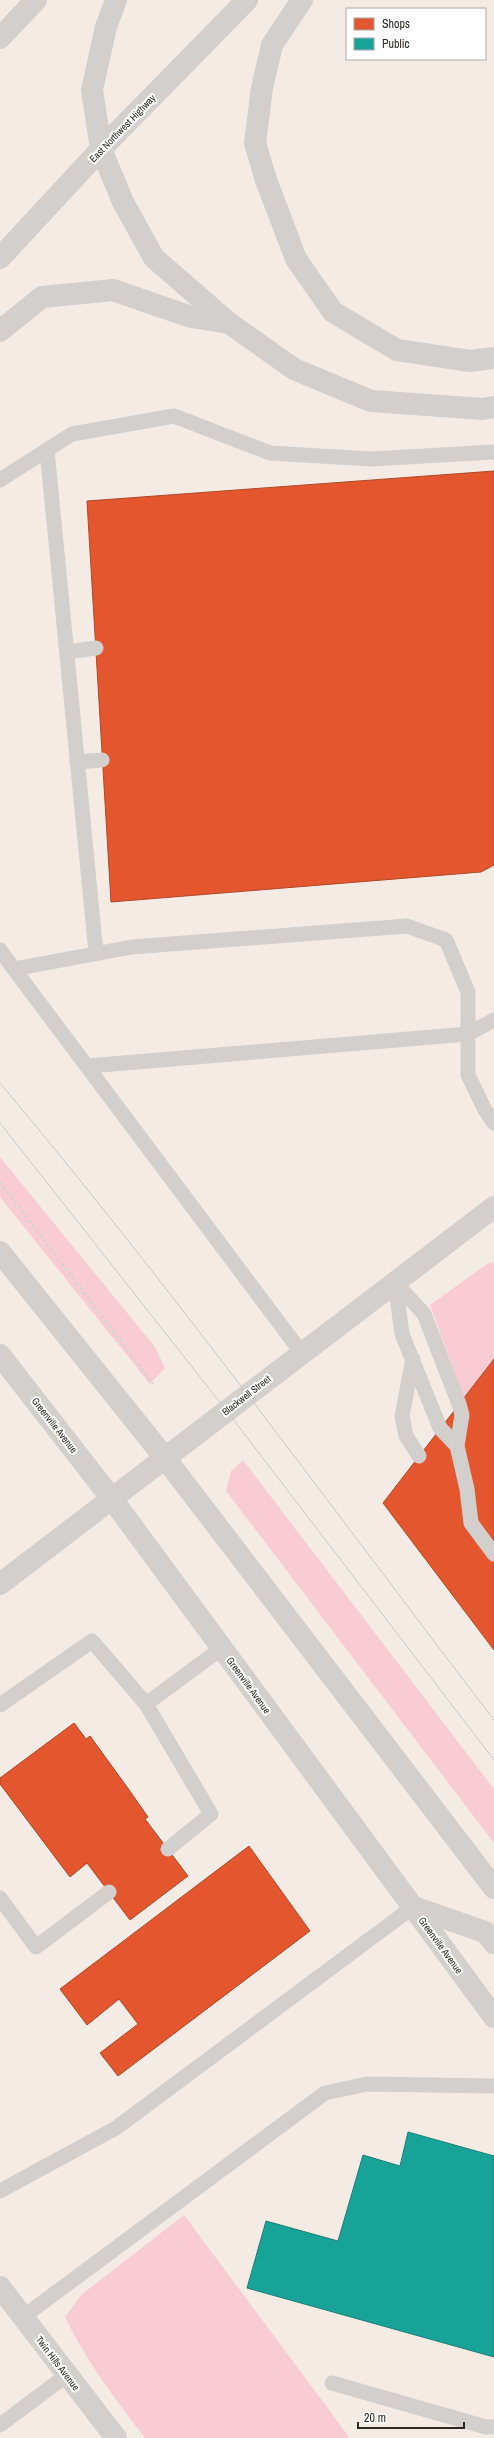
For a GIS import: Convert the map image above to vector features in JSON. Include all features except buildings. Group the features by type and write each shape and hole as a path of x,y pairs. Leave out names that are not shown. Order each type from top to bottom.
{"main road":[{"path":"0,38 36,0"},
{"path":"116,0 106,27 92,90 101,149 123,202 154,258 229,323 294,370 371,401 483,409 494,407"},
{"name":"East Northwest Highway","path":"0,258 101,149 247,0"},
{"path":"302,0 272,45 262,88 255,143 266,180 296,259 333,312 397,350 470,361 494,358"},
{"path":"0,331 42,297 113,290 191,317 229,323"},
{"name":"Blackwell Street","path":"0,1584 301,1352 494,1207"},
{"path":"0,1252 165,1458 494,1888"},
{"name":"Greenville Avenue","path":"0,1355 112,1499 494,2017"},
{"path":"413,1907 485,1932 494,1943"},
{"name":"Twin Hills Avenue","path":"0,2287 116,2438"}],"lane":[{"path":"0,480 72,434 174,416 270,453 371,459 494,452"},
{"path":"47,450 96,953"},
{"path":"67,652 96,648"},
{"path":"77,762 102,760"},
{"path":"14,969 132,947 407,926 446,940 468,992 468,1075 485,1110 494,1123"},
{"path":"0,950 301,1352"},
{"path":"88,1066 468,1034 494,1020"},
{"path":"395,1282 402,1334 440,1428 457,1446"},
{"path":"395,1282 424,1314 459,1404 462,1415 457,1446 467,1490 471,1523 494,1554"},
{"path":"413,1359 402,1416 406,1436 419,1456"},
{"path":"0,1705 92,1641 146,1704 211,1814 168,1849"},
{"path":"146,1704 222,1648"},
{"path":"0,1898 36,1947 109,1892"},
{"path":"0,2191 116,2128 413,1907"},
{"path":"23,2317 325,2093 367,2084 494,2086"},
{"path":"0,2425 67,2375"},
{"path":"332,2383 486,2427 494,2427"}],"path":[{"path":"0,1182 153,1384"}],"shaded area":[{"path":"0,1157 155,1347 165,1368 150,1384 0,1197"},
{"path":"494,1262 494,1359 464,1398 430,1305 487,1264"},
{"path":"243,1460 494,1789 494,1843 226,1491 231,1471"},
{"path":"184,2215 350,2438 145,2438 123,2409 82,2349 65,2317 81,2295"}],"tram line":[{"path":"0,1083 127,1239 251,1399 494,1720"},
{"path":"0,1123 226,1410 494,1760"}]}
